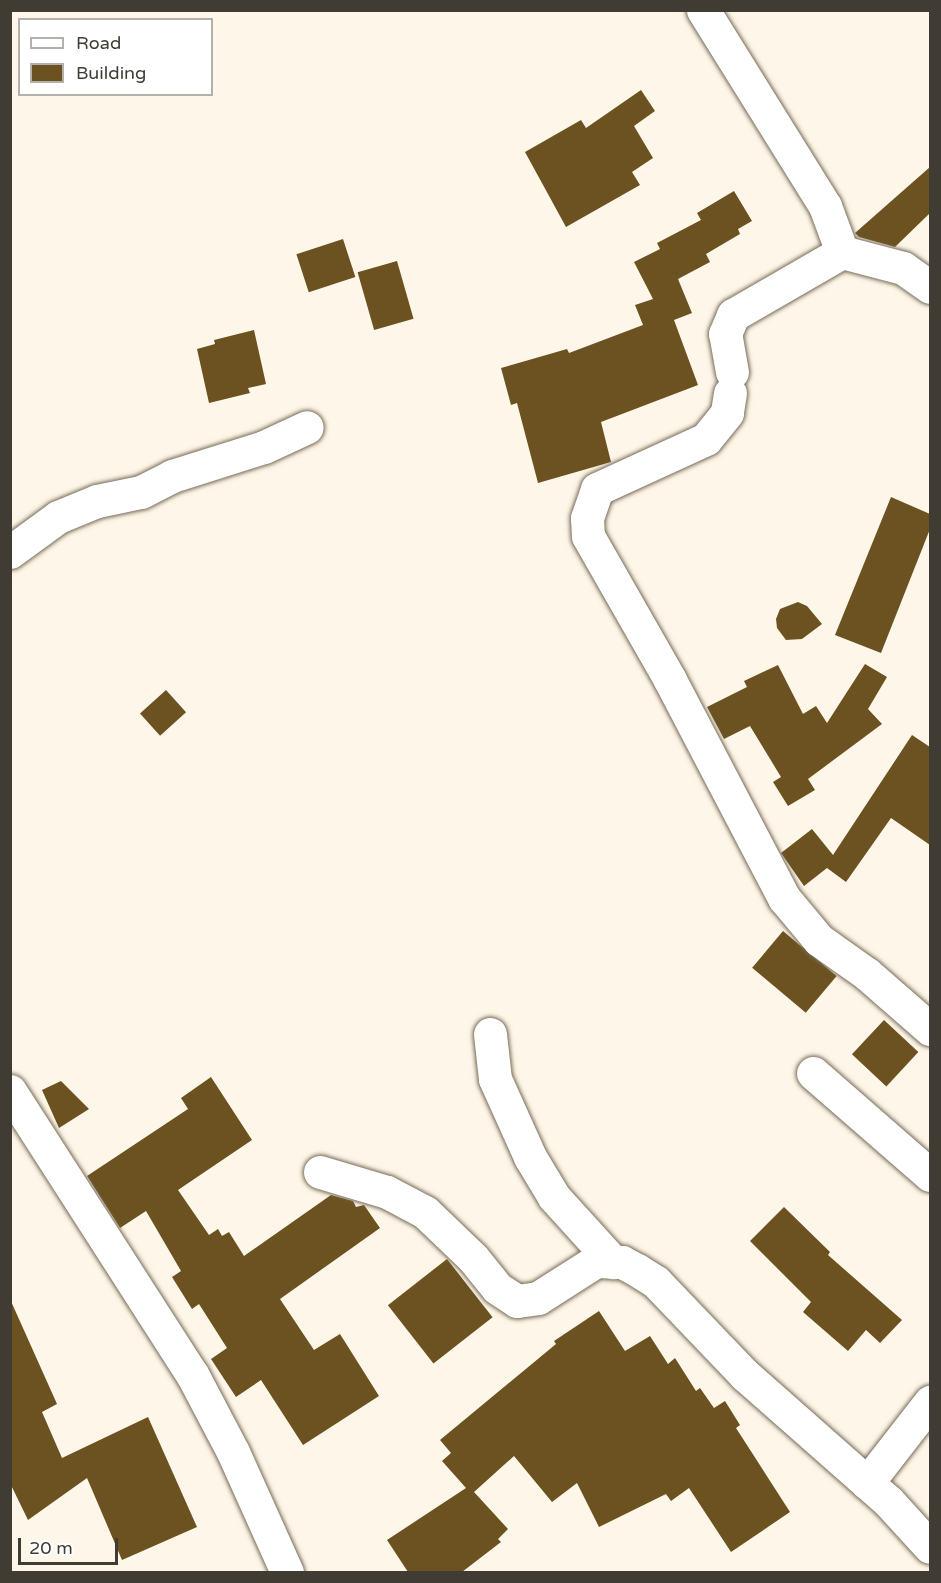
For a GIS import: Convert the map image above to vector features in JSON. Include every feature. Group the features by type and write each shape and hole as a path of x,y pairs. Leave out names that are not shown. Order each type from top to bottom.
{"street":[{"path":"703,10 825,206 842,252"},
{"path":"930,287 903,268 842,252 733,315 725,334 731,382 728,413 706,439 597,489 587,518 588,536 670,680 784,898 819,940 867,974 930,1029"},
{"path":"10,552 68,513 97,501 141,492 172,476 264,447 307,427"},
{"path":"490,1034 495,1079 530,1156 554,1197 613,1262"},
{"path":"813,1073 930,1175"},
{"path":"10,1090 192,1374 233,1452 287,1572"},
{"path":"320,1172 387,1192 425,1212 473,1258 497,1288 517,1301 538,1298 596,1261 622,1262 656,1282 745,1375 867,1483 930,1547"},
{"path":"867,1483 930,1402"}],"building":[{"path":"641,90 655,111 634,126 653,158 632,172 640,185 566,227 525,152 581,120 586,128"},
{"path":"930,167 930,213 895,247 859,237 855,233"},
{"path":"734,191 752,221 738,229 740,234 706,254 710,262 678,279 692,313 674,320 698,385 601,422 611,462 538,483 517,403 511,405 501,368 567,349 569,353 643,325 635,305 653,299 634,262 660,249 657,243 701,220 697,213"},
{"path":"343,239 355,277 309,292 296,254"},
{"path":"397,261 414,319 374,330 358,272"},
{"path":"254,330 266,384 248,388 250,393 209,403 197,349 215,344 214,340"},
{"path":"891,497 930,514 930,529 881,653 835,635"},
{"path":"798,602 807,606 822,624 802,639 786,640 777,628 776,619 780,609"},
{"path":"865,664 887,677 868,709 882,724 808,779 815,790 788,806 773,782 781,777 750,726 724,739 707,707 747,687 744,681 778,665 803,714 816,706 827,723"},
{"path":"166,690 186,712 160,736 140,713"},
{"path":"912,735 930,747 930,845 891,818 846,882 827,868 804,886 781,853 812,829 833,855"},
{"path":"783,931 837,976 806,1013 752,968"},
{"path":"884,1020 918,1052 886,1086 852,1054"},
{"path":"211,1077 252,1140 178,1190 209,1235 218,1229 222,1236 229,1232 244,1256 331,1195 353,1201 356,1207 364,1205 380,1228 280,1299 314,1350 340,1334 379,1396 303,1445 261,1380 236,1397 211,1359 227,1348 199,1304 192,1309 172,1277 181,1271 146,1211 120,1228 87,1176 188,1109 181,1098"},
{"path":"61,1081 89,1109 59,1128 42,1090"},
{"path":"784,1207 830,1252 828,1255 902,1320 880,1343 866,1330 848,1351 803,1312 811,1302 750,1241"},
{"path":"447,1259 493,1317 433,1363 388,1305"},
{"path":"10,1299 57,1404 42,1412 62,1458 148,1417 197,1527 122,1560 87,1478 28,1520 10,1483"},
{"path":"599,1311 625,1351 650,1336 668,1364 675,1358 696,1391 700,1388 714,1408 725,1401 740,1425 736,1428 790,1512 731,1552 689,1488 671,1501 666,1494 599,1527 577,1483 552,1502 514,1456 474,1492 508,1529 498,1539 501,1542 462,1572 408,1572 387,1540 466,1488 442,1461 451,1453 440,1440 556,1344 554,1341"}]}
